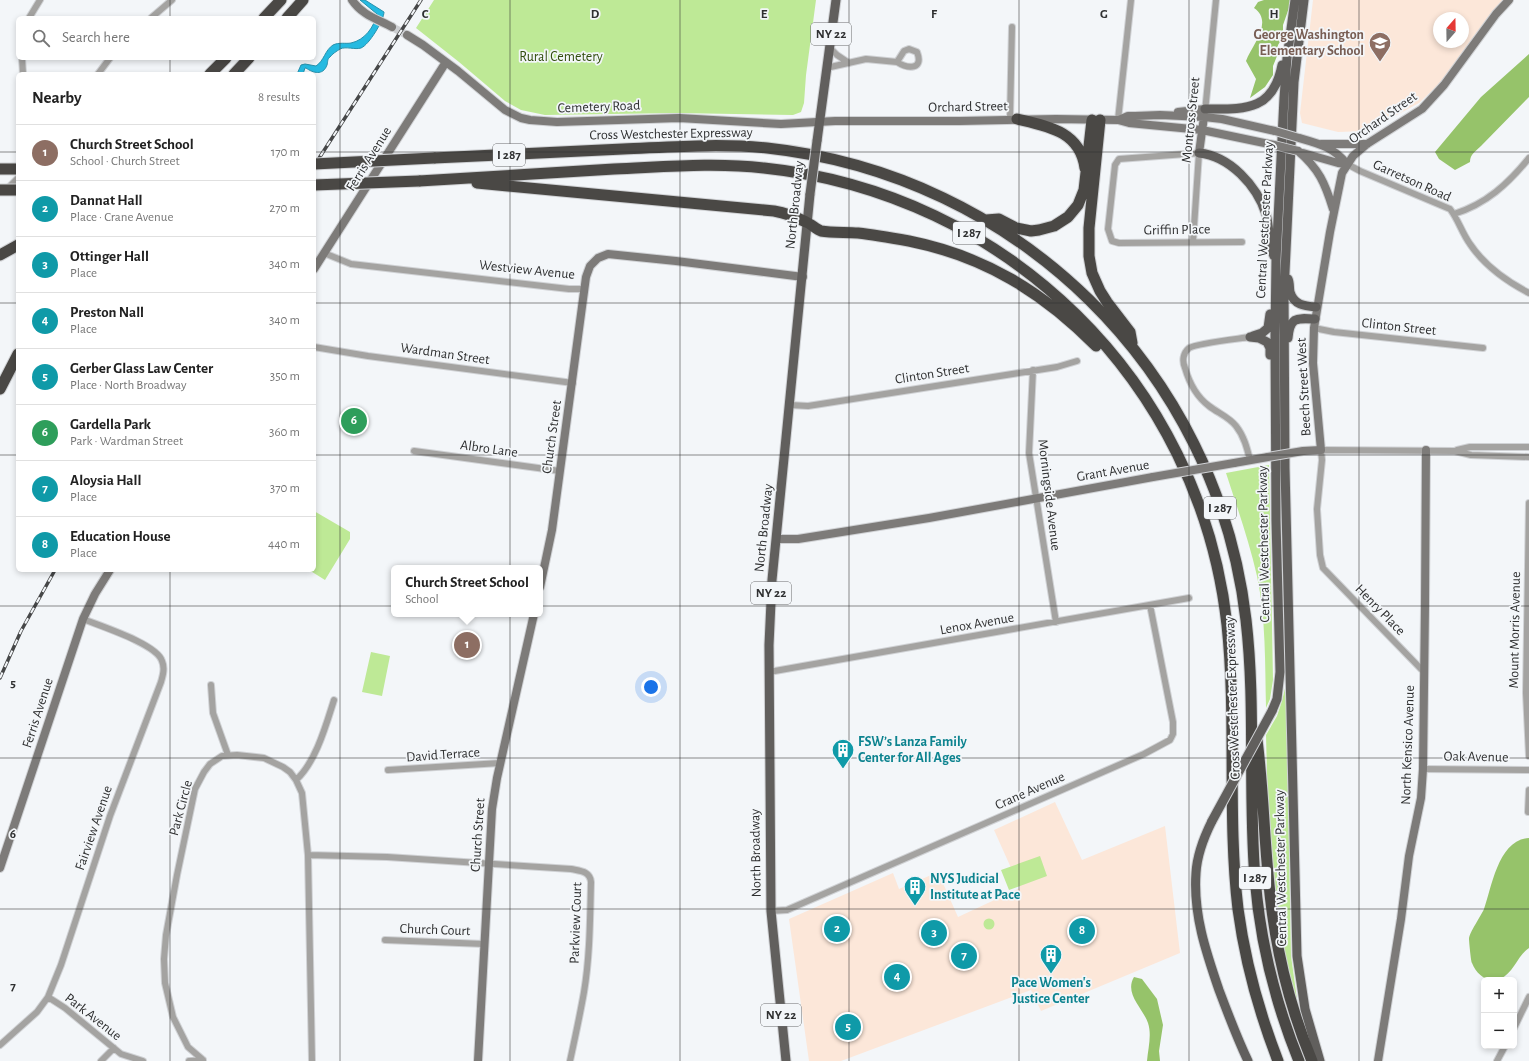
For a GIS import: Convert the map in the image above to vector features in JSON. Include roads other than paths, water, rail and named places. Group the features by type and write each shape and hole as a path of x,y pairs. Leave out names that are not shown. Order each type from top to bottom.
{"highway":[{"path":"266,16 281,0"},
{"path":"289,16 303,0"},
{"path":"212,72 224,60"},
{"path":"236,72 247,60"},
{"path":"1014,119 1055,128 1070,138 1079,150 1085,166 1085,182"},
{"path":"986,220 999,219 1016,228 1031,231 1043,230 1054,226 1068,217 1082,198 1096,120"},
{"path":"1096,120 1089,228 1089,256 1092,273 1100,291 1130,332 1132,346"},
{"name":"Cross Westchester Expressway","path":"316,164 701,146 728,146 768,149 822,157 874,171 932,192 986,220 1022,243 1065,277 1104,315 1132,346 1158,383 1184,426 1204,464 1222,513 1234,552 1243,600 1248,647 1253,850 1258,904 1266,958 1272,984 1286,1028 1299,1061"},
{"name":"Cross Westchester Expressway","path":"316,185 636,168 727,165 792,171 856,185 894,198 937,216 977,237 1042,283 1081,319 1107,348 1139,390 1167,435 1190,482 1208,532 1219,576 1226,622 1231,689 1234,851 1238,907 1242,934 1254,989 1261,1015 1278,1061"},
{"path":"0,169 16,169"},
{"path":"424,180 505,185 774,211 784,213 806,222 821,231 858,233 931,246 957,254 991,268 1032,292 1062,313 1139,390"},
{"path":"0,190 16,190"},
{"path":"0,255 16,246"},
{"path":"0,389 15,359"},
{"path":"1250,688 1260,764 1269,882 1274,924 1281,966 1292,1006 1312,1061"}],"main road":[{"name":"North Broadway","path":"786,1061 771,911 769,672 772,586 803,277 806,222 836,0"},
{"name":"Central Westchester Parkway","path":"1295,0 1284,98 1275,298 1280,401 1298,956 1304,1009 1320,1061"},
{"name":"Central Westchester Parkway","path":"1248,1061 1229,1018 1211,967 1198,914 1196,900 1196,872 1201,845 1212,821 1272,712 1277,699 1280,672 1280,401 1284,270 1294,82 1304,0"},
{"path":"1205,113 1251,107 1271,93 1279,78 1292,23"},
{"path":"1199,153 1217,157 1232,167 1248,183 1258,196 1266,215 1271,250 1276,260"},
{"path":"1284,270 1289,280 1290,292 1297,303 1304,306 1316,307"},
{"path":"1250,337 1262,333 1268,328 1270,309 1275,298"},
{"path":"1280,401 1287,372 1290,326 1294,320 1300,318 1314,323"},
{"path":"1250,337 1262,339 1269,344 1280,401"}],"street":[{"path":"30,16 40,0"},
{"path":"153,16 172,0"},
{"path":"352,0 357,8 389,25"},
{"path":"1118,120 1131,0"},
{"name":"Montross Street","path":"1194,242 1199,153 1205,113 1216,0"},
{"name":"Orchard Street","path":"1347,164 1366,144 1422,109 1444,85 1496,14 1509,0"},
{"path":"1012,28 1014,119"},
{"name":"Cemetery Road","path":"407,35 424,45 506,110 521,118 530,120 557,122 679,118 781,124 819,122"},
{"path":"829,47 837,55 849,63"},
{"path":"826,68 866,59 897,62"},
{"path":"22,60 23,72"},
{"path":"100,72 108,60"},
{"name":"Ferris Avenue","path":"316,266 446,62"},
{"name":"Orchard Street","path":"1118,120 1128,116 1205,113 1222,119 1275,131 1320,144 1338,154 1347,164"},
{"name":"Orchard Street","path":"819,122 1014,119 1118,120 1202,130 1274,145 1338,163 1347,164"},
{"path":"1320,144 1366,144"},
{"path":"1298,152 1310,162 1318,172 1334,210"},
{"name":"Griffin Place","path":"1199,153 1119,159 1116,165 1108,229 1112,241 1119,243 1242,242"},
{"path":"1454,214 1479,204 1495,193 1516,174 1529,158"},
{"name":"Beech Street West","path":"1321,563 1317,509 1322,460 1313,363 1314,323 1340,181 1347,164"},
{"name":"Garretson Road","path":"1347,164 1360,171 1444,206 1454,214 1470,245 1483,260 1516,286 1529,293"},
{"path":"0,194 16,180"},
{"name":"Westview Avenue","path":"324,253 351,264 569,289 585,289 590,266 598,258 608,254 803,277"},
{"name":"Church Street","path":"543,573 551,536 585,289"},
{"name":"Clinton Street","path":"1314,323 1334,332 1483,348"},
{"path":"1250,337 1195,346 1186,351 1184,364 1188,378 1195,390 1208,406 1230,419 1235,425 1246,444 1250,460"},
{"name":"Wardman Street","path":"316,347 368,356 573,383"},
{"name":"Clinton Street","path":"790,405 808,406 1064,365 1077,361"},
{"name":"Morningside Avenue","path":"1033,370 1029,453 1056,622"},
{"name":"Grant Avenue","path":"1455,451 1470,446 1529,447"},
{"name":"Grant Avenue","path":"776,539 798,539 922,519 1303,451 1426,450 1455,451 1471,455 1529,457"},
{"name":"North Kensico Avenue","path":"1378,1061 1420,798 1423,768 1426,450"},
{"name":"Albro Lane","path":"414,451 560,471"},
{"name":"Mount Morris Avenue","path":"1529,503 1526,693 1529,756"},
{"name":"Henry Place","path":"1321,563 1335,581 1424,672"},
{"name":"Ferris Avenue","path":"0,868 84,619 95,594 108,572"},
{"name":"Lenox Avenue","path":"769,672 1189,598"},
{"name":"Crane Avenue","path":"771,911 787,910 1144,754 1170,740 1174,734 1173,722 1150,605"},
{"name":"Church Street","path":"478,1061 492,809 500,763 533,617"},
{"name":"Fairview Avenue","path":"48,997 61,965 110,816 161,682 163,668 162,660 157,652 140,642 84,619"},
{"path":"211,685 213,713 228,756"},
{"path":"296,780 311,761 334,700"},
{"name":"Park Circle","path":"204,1060 188,1047 173,1017 165,983 164,959 166,935 195,789 210,764 222,756 237,755 264,758 283,766 296,780 302,793 308,855 312,1061"},
{"name":"David Terrace","path":"388,770 500,763"},
{"name":"Oak Avenue","path":"1423,768 1529,770"},
{"path":"1528,812 1529,790"},
{"name":"Parkview Court","path":"308,855 387,857 571,869 588,874 590,877 589,937 584,992 570,1061"},
{"name":"Church Court","path":"385,940 484,944"},
{"name":"Park Avenue","path":"0,1045 37,1012 48,997 121,1054 143,1061"},
{"path":"1517,1022 1529,997"},
{"path":"101,1061 114,1048"},
{"path":"1498,1061 1504,1049"},
{"path":"189,1061 204,1060"}],"water":[{"path":"360,0 365,0 384,12 379,26 368,42 361,48 340,49 329,58 323,71 315,72 305,68 304,72 298,72 301,65 305,64 316,66 319,64 330,47 333,45 351,43 361,39 374,24 377,14"}],"tunnel":[{"path":"392,27 407,35"}],"railway":[{"path":"316,163 421,0"},
{"path":"0,678 21,631 54,572"}],"place":[{"name":"George Washington Elementary School","path":"1380,62"},
{"name":"Gardella Park","path":"354,421"},
{"name":"Church Street School","path":"467,645"},
{"name":"FSW’s Lanza Family Center for All Ages","path":"843,770"},
{"name":"NYS Judicial Institute at Pace","path":"915,906"},
{"name":"Dannat Hall","path":"837,929"},
{"name":"Education House","path":"1082,931"},
{"name":"Ottinger Hall","path":"934,933"},
{"name":"Aloysia Hall","path":"964,956"},
{"name":"Pace Women's Justice Center","path":"1051,974"},
{"name":"Preston Nall","path":"897,977"},
{"name":"Gerber Glass Law Center","path":"848,1027"}],"park label":[{"name":"Rural Cemetery","path":"561,57"}]}
